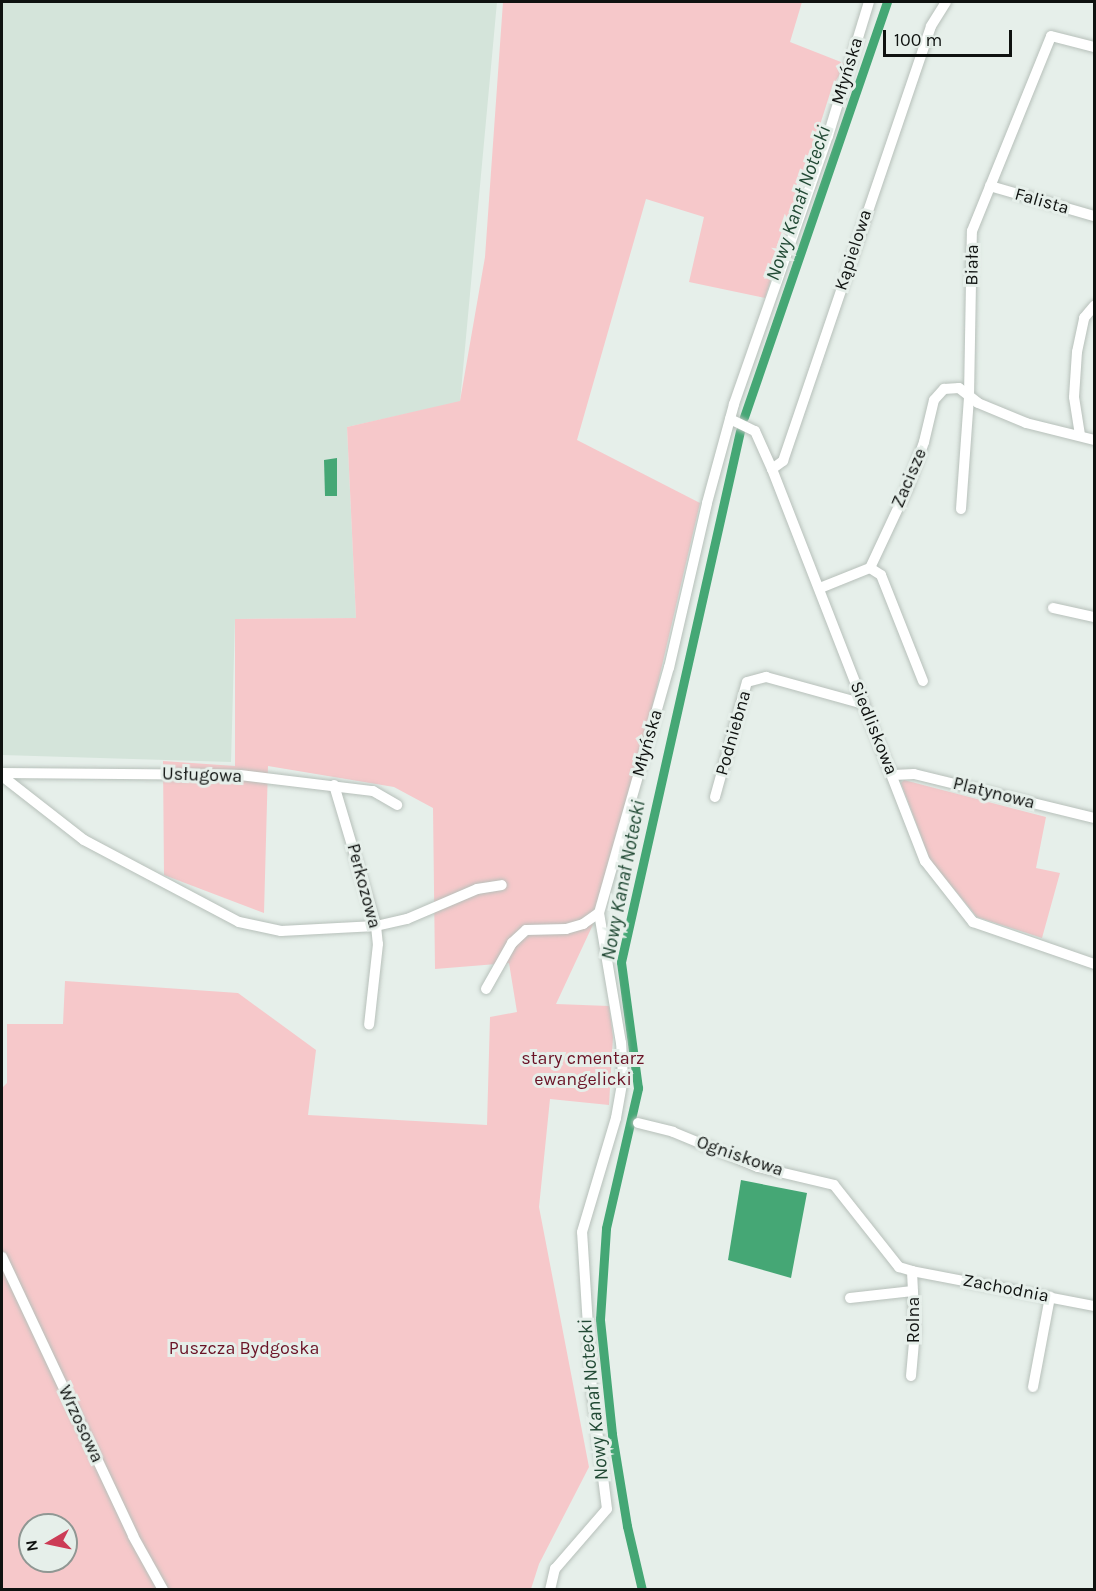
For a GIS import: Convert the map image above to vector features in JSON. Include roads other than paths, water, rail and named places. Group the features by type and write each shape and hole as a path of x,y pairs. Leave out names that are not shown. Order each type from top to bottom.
{"street":[{"name":"Młyńska","path":"550,1590 555,1569 607,1509 592,1390 582,1232 616,1118 623,1079 620,1032 599,913 669,668 730,420 828,136 869,2"},
{"name":"Kąpielowa","path":"772,469 783,461 931,26 946,2"},
{"name":"Biała","path":"961,508 969,397 972,231 1051,36 1095,47"},
{"name":"Falista","path":"990,186 1095,216"},
{"path":"1080,435 1074,397 1077,352 1084,318 1095,306"},
{"name":"Zacisze","path":"870,568 908,486 924,442 934,400 944,389 959,388 969,397"},
{"path":"969,397 1026,423 1095,440"},
{"name":"Siedliskowa","path":"730,420 754,431 772,469 925,861 973,922 1095,964"},
{"path":"820,588 870,568 881,575 923,681"},
{"path":"1053,608 1095,618"},
{"name":"Podniebna","path":"715,797 747,682 766,677 864,704"},
{"path":"2,774 84,840 239,922 281,931 376,926 407,919 477,889 502,885"},
{"name":"Usługowa","path":"2,774 240,775 373,791 397,805"},
{"name":"Platynowa","path":"893,775 915,774 1095,818"},
{"name":"Perkozowa","path":"334,785 376,926 378,944 369,1025"},
{"path":"486,989 512,943 526,930 566,929 583,924 599,913"},
{"name":"Ogniskowa","path":"638,1123 673,1132 758,1167 834,1185 899,1267 915,1271"},
{"name":"Wrzosowa","path":"2,1257 133,1536 163,1590"},
{"name":"Rolna","path":"911,1376 915,1331 913,1291 915,1271"},
{"name":"Zachodnia","path":"915,1271 1095,1306"},
{"path":"850,1298 913,1291"},
{"path":"1033,1387 1050,1297"}],"waterway":[{"name":"Nowy Kanał Notecki","path":"744,417 887,2"},
{"name":"Nowy Kanał Notecki","path":"642,1590 627,1526 612,1434 600,1319 606,1228 638,1088 621,962 740,431"}],"park label":[{"name":"stary cmentarz ewangelicki","path":"583,1069"},
{"name":"Puszcza Bydgoska","path":"244,1348"}]}
